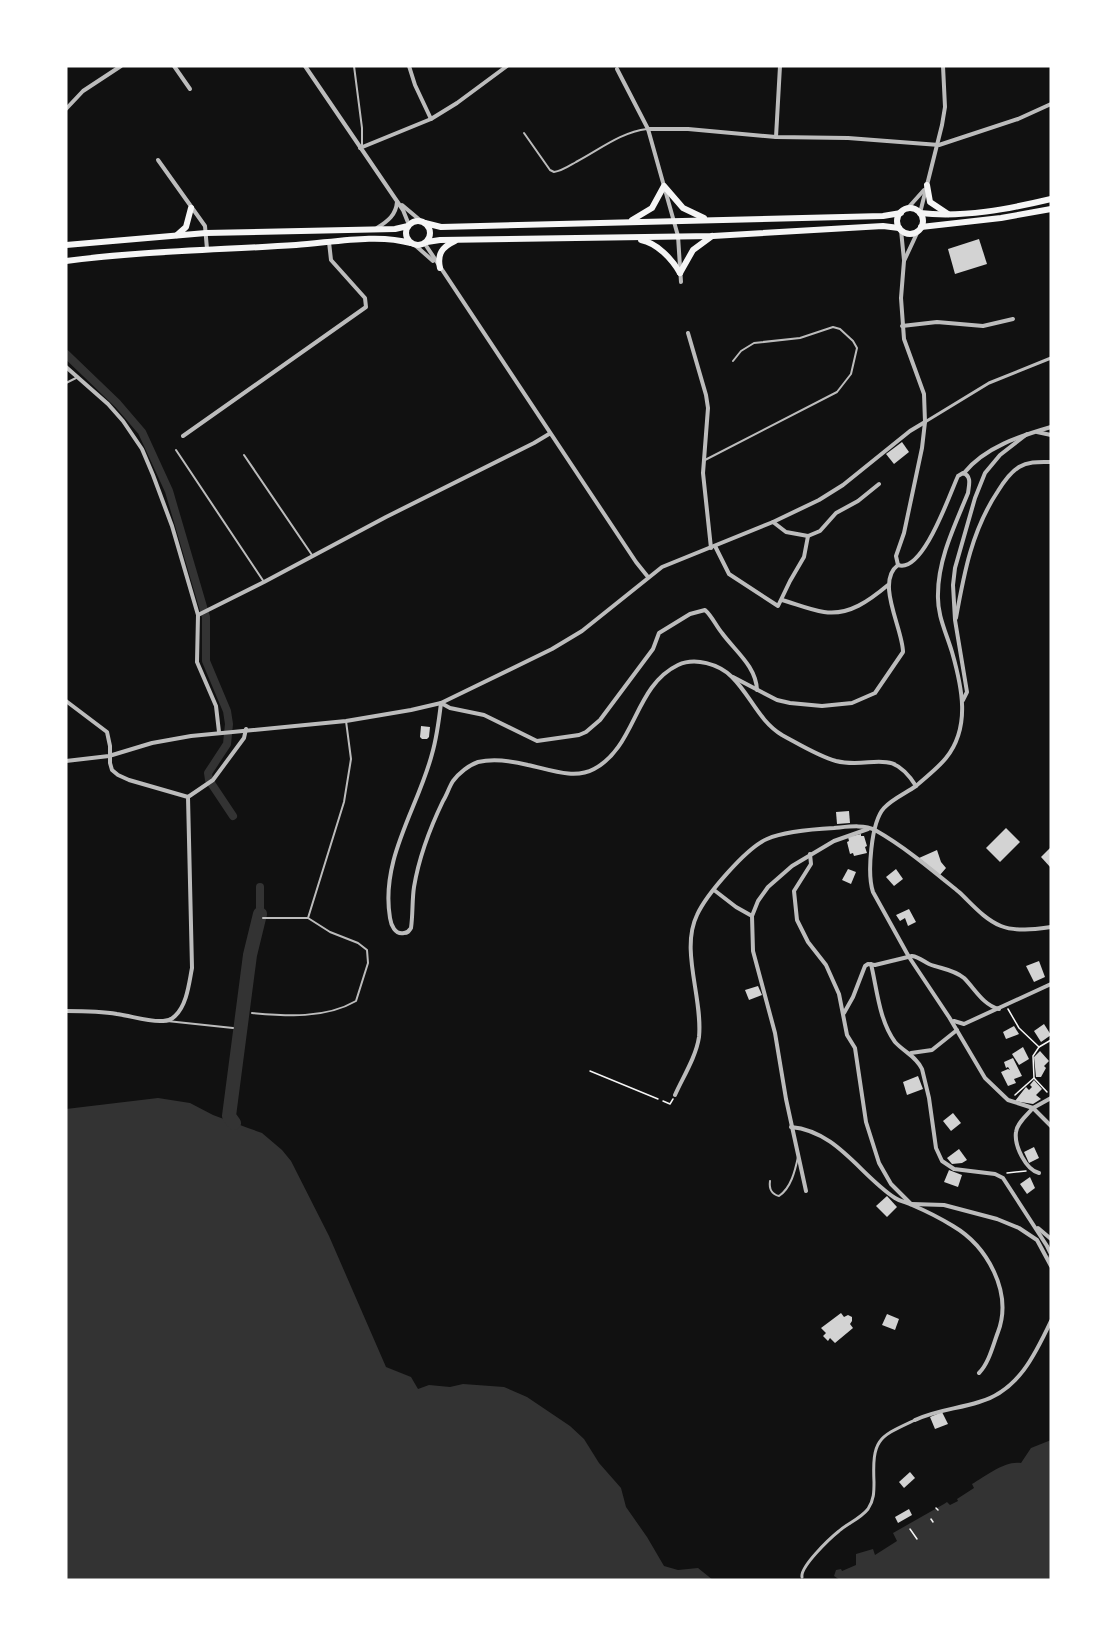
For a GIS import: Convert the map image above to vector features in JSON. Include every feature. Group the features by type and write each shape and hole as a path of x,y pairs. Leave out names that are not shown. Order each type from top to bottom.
{"main road":[{"path":"927,184 930,202 948,214"},
{"path":"628,222 652,208 664,186 683,208 710,220"},
{"path":"66,245 206,233 375,229 409,226 416,221 441,227 883,216 901,213 907,209 920,213 948,214 985,211 1051,199"},
{"path":"176,235 186,226 191,208"},
{"path":"66,261 207,249 398,239 413,244 459,239 713,236 883,226 900,229 910,234 935,224 1001,218 1051,209"},
{"path":"900,229 897,221 901,213"},
{"path":"920,213 922,220 920,229"},
{"path":"423,222 430,231 430,239 426,243"},
{"path":"409,226 406,235 413,244"},
{"path":"629,237 656,246 680,273 693,250 713,236"},
{"path":"440,268 438,262 441,251 445,246 459,239"}],"street":[{"path":"66,109 83,91 121,66"},
{"path":"174,66 190,89"},
{"path":"305,66 403,210 409,226"},
{"path":"410,66 415,86 431,119"},
{"path":"361,147 431,119 507,66"},
{"path":"776,137 780,66"},
{"path":"920,213 939,145 945,107 943,66"},
{"path":"618,69 648,129 678,236 681,282"},
{"path":"648,129 688,129 776,137 848,138 939,145 1018,119 1051,104"},
{"path":"158,160 205,226 207,249"},
{"path":"907,209 922,194 927,184"},
{"path":"397,201 423,222"},
{"path":"375,229 391,218 397,201"},
{"path":"898,565 896,556 904,533 922,448 926,405 907,349 902,326 901,298 904,261 900,229"},
{"path":"904,261 920,229"},
{"path":"183,436 366,306 365,298 331,260 329,242"},
{"path":"426,243 549,434 648,577"},
{"path":"413,244 440,268"},
{"path":"902,326 937,322 983,326 1013,319"},
{"path":"688,333 706,395 708,408 703,473 713,547 724,567 733,578 776,606 780,605 804,557 808,536"},
{"path":"66,761 109,756 152,743 219,732 346,721 441,704 562,643 600,618 648,577 675,560 773,522 843,485 910,431 989,383 1051,358"},
{"path":"66,368 108,404 134,435 142,449 172,526 200,614 197,662 216,706 219,732"},
{"path":"441,704 432,754 404,826 393,866 390,914 394,928 403,934 411,928 414,888 420,856 453,781 463,770 477,762 510,761 569,774 588,772 602,764 615,750 653,684 669,670 685,662 703,662 712,665 757,690 801,705 822,706 852,703 875,693 903,652 888,585 891,572 898,565 907,565 923,551 958,476 996,447 1051,427"},
{"path":"1034,432 1051,435"},
{"path":"200,614 549,434"},
{"path":"963,701 967,693 955,624 953,585 955,568 975,498 985,473 1000,455 1027,434"},
{"path":"955,624 968,555 989,504 1003,483 1020,466 1034,462 1051,462"},
{"path":"964,473 970,481 968,493 939,569 938,596 941,622 951,651 963,701 962,722 956,744 945,759 916,786 884,808 873,829 872,888 909,957 949,1017 987,1081 1005,1098 1033,1108 1051,1126"},
{"path":"773,522 786,532 808,536 820,531 836,513 858,501 879,484"},
{"path":"782,600 825,613 852,609 867,602 888,585"},
{"path":"441,704 484,715 537,741 579,735 600,720 653,649 659,633 664,628 690,614 705,610 747,664 757,683 757,690"},
{"path":"732,676 763,720 782,735 833,760 851,763 880,761 892,763 903,770 916,786"},
{"path":"66,701 107,732 112,770 118,775 188,796 213,780 244,738 246,729"},
{"path":"66,1011 112,1013 138,1019 166,1021 176,1015 187,991 192,968 188,796"},
{"path":"675,1095 699,1037 699,1011 690,947 692,930 700,909 714,890 747,854 768,838 830,828 873,829 901,845 995,923 1015,929 1051,927"},
{"path":"806,1191 791,1127 775,1033 753,951 752,916 761,897 774,880 810,854 834,841 873,829"},
{"path":"810,854 811,864 794,889 795,909 804,937 833,977 848,1036 855,1048 866,1122 875,1153 887,1178 901,1196 911,1204 941,1204 1019,1228 1037,1240 1051,1264"},
{"path":"714,890 736,908 752,916"},
{"path":"844,1014 865,966 909,957 917,957 930,964 953,971 961,976 987,1003 999,1009"},
{"path":"871,964 886,1026 896,1042 916,1059 922,1069 929,1098 936,1148 942,1161 954,1169 1001,1176 1050,1250 1051,1264"},
{"path":"949,1017 957,1023 964,1024 1051,984"},
{"path":"904,1051 915,1053 929,1051 957,1030"},
{"path":"1039,1173 1031,1169 1020,1152 1015,1133 1018,1125 1033,1108 1051,1098"},
{"path":"791,1127 807,1129 826,1137 895,1198 953,1226 972,1240 990,1263 999,1282 1002,1301 1001,1323 987,1364 979,1373"},
{"path":"1035,1226 1051,1239"},
{"path":"802,1577 803,1569 834,1535 859,1518 870,1506 874,1496 875,1456 879,1442 895,1428 941,1410 981,1402 1006,1389 1029,1365 1051,1321"}],"lane":[{"path":"354,66 362,128 361,147"},
{"path":"524,133 550,170 554,172 619,138 637,130 648,129"},
{"path":"705,460 837,392 851,374 856,348 853,341 840,329 832,327 800,338 754,343 741,351 733,361"},
{"path":"66,383 76,378"},
{"path":"176,450 264,582"},
{"path":"244,455 312,555"},
{"path":"308,918 344,802 351,759 346,721"},
{"path":"252,1013 282,1016 326,1013 342,1009 356,1001 368,963 367,950 358,942 330,932 308,918 263,918"},
{"path":"166,1021 233,1028"},
{"path":"770,1181 770,1190 773,1194 779,1196 783,1194 793,1175 798,1157"}],"path":[{"path":"1006,1006 1019,1028 1039,1047"},
{"path":"1051,1040 1039,1047 1032,1056 1034,1078 1051,1098"},
{"path":"590,1071 658,1099"},
{"path":"1013,1102 1014,1096 1034,1078"},
{"path":"663,1101 670,1104 675,1095"},
{"path":"1003,1173 1031,1169"},
{"path":"910,1529 917,1539"}],"shaded area":[{"path":"158,1098 190,1103 213,1115 262,1133 282,1150 291,1161 329,1236 386,1367 411,1377 418,1389 429,1385 450,1387 463,1384 504,1387 527,1397 570,1426 584,1439 599,1463 621,1488 626,1507 664,1566 678,1570 698,1568 713,1580 66,1580 66,1109"},
{"path":"1051,1440 1051,1580 840,1580 834,1576 836,1570 841,1569 842,1571 856,1565 856,1554 873,1549 875,1555 897,1541 893,1533 947,1502 950,1505 958,1501 957,1499 974,1488 972,1484 1002,1466 1021,1463 1031,1448"}],"building":[{"path":"979,239 987,264 955,274 948,249"},
{"path":"902,442 909,452 894,464 886,454"},
{"path":"421,726 430,727 427,739 420,737"},
{"path":"849,811 850,823 837,824 836,812"},
{"path":"1006,828 1020,842 1000,862 986,848"},
{"path":"861,834 864,836 867,853 854,856 853,853 850,854 848,837"},
{"path":"1051,847 1051,868 1041,857"},
{"path":"937,850 946,868 940,875 919,858"},
{"path":"848,869 856,872 851,884 842,880"},
{"path":"896,869 903,879 894,886 886,877"},
{"path":"909,909 916,922 908,926 905,918 900,921 896,915"},
{"path":"1039,961 1045,977 1034,982 1026,966"},
{"path":"758,986 762,995 749,1000 745,990"},
{"path":"1044,1024 1051,1035 1041,1042 1034,1031"},
{"path":"1014,1026 1019,1034 1006,1039 1003,1032"},
{"path":"1023,1047 1029,1059 1019,1065 1012,1054"},
{"path":"1040,1051 1049,1061 1044,1066 1046,1068 1041,1077 1036,1077 1034,1057"},
{"path":"1013,1058 1022,1076 1014,1079 1016,1083 1008,1086 1001,1072 1010,1070 1008,1067 1006,1068 1004,1062"},
{"path":"918,1076 923,1089 907,1095 903,1082"},
{"path":"1034,1080 1042,1089 1036,1095 1041,1099 1033,1104 1015,1101 1026,1087 1029,1090 1032,1087 1030,1085"},
{"path":"953,1113 961,1123 951,1131 943,1121"},
{"path":"1034,1147 1039,1158 1029,1163 1024,1152"},
{"path":"959,1149 967,1160 952,1164 947,1158"},
{"path":"949,1170 962,1175 958,1187 944,1182"},
{"path":"1030,1177 1035,1188 1027,1194 1020,1184"},
{"path":"887,1196 897,1207 887,1217 876,1206"},
{"path":"841,1313 844,1317 848,1315 852,1317 850,1324 853,1328 835,1343 830,1338 828,1341 823,1336 826,1333 821,1328"},
{"path":"887,1314 899,1319 895,1330 882,1325"},
{"path":"942,1412 948,1424 935,1429 930,1417"},
{"path":"910,1472 915,1478 904,1488 899,1482"},
{"path":"909,1509 912,1515 898,1523 895,1517"}],"waterway":[{"path":"66,354 118,404 142,432 169,491 206,617 206,661 227,711 229,724 227,744 208,773 209,780 233,816"},
{"path":"260,887 260,914"},
{"path":"234,1123 229,1116 250,955 260,914"}]}
